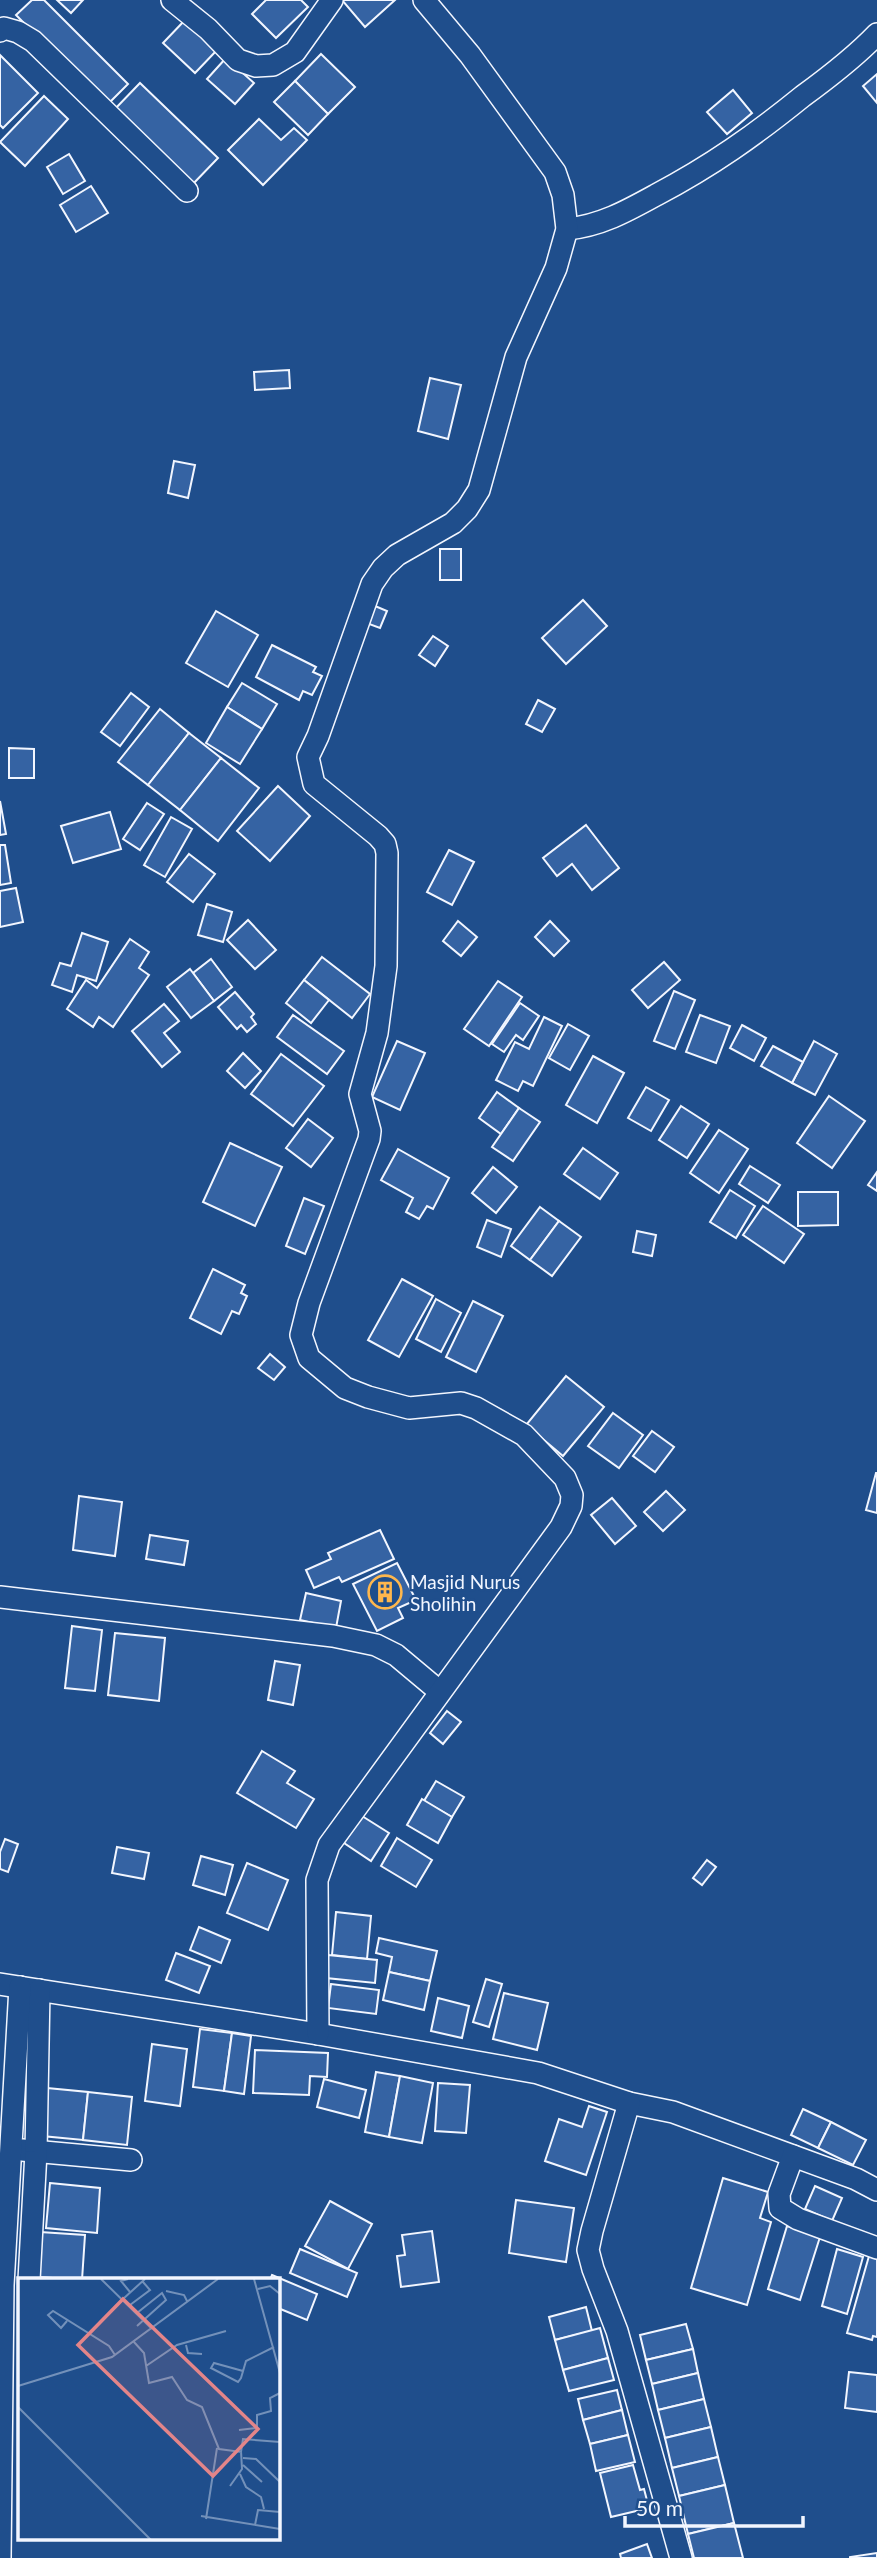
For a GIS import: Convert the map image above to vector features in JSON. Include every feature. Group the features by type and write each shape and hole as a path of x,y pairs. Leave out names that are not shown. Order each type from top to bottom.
{"street":[{"path":"172,0 208,29 238,61 256,66 273,65 295,52 332,0"},
{"path":"318,2034 317,1880 329,1845 561,1527 572,1506 572,1495 565,1478 524,1435 476,1408 461,1403 409,1408 345,1388 309,1358 301,1335 309,1303 369,1139 370,1131 360,1094 377,1033 386,966 385,844 314,784 308,757 372,584 383,568 397,555 453,523 467,509 479,490 516,357 556,268 567,229 563,195 555,172 470,55 424,0"},
{"path":"0,31 4,28 18,32 33,41 187,191"},
{"path":"567,229 587,227 622,214 742,144 838,69 877,34"},
{"path":"0,1597 355,1640 376,1645 396,1655 439,1691"},
{"path":"20,1987 318,2034 538,2073 629,2103 673,2112 856,2179 877,2190"},
{"path":"0,2558 5,2417 2,2285 6,2149 20,1987"},
{"path":"20,1987 36,2152 29,2278"},
{"path":"629,2103 588,2250 617,2331 681,2558"},
{"path":"6,2149 131,2160"},
{"path":"793,2156 779,2194 780,2208 798,2219 877,2248"}],"building":[{"path":"32,0 44,0 128,84 106,106 16,15"},
{"path":"57,0 83,0 71,13"},
{"path":"266,0 301,0 308,7 276,38 252,14"},
{"path":"342,0 395,0 365,27"},
{"path":"186,19 218,49 195,73 163,43"},
{"path":"321,54 355,87 328,114 295,81"},
{"path":"0,55 38,93 3,128 0,125"},
{"path":"226,58 254,83 235,104 207,79"},
{"path":"877,74 877,103 863,86"},
{"path":"295,81 328,114 308,135 274,102"},
{"path":"140,83 218,158 191,186 113,111"},
{"path":"733,90 752,113 727,134 707,112"},
{"path":"44,96 68,119 25,166 0,142"},
{"path":"259,119 281,140 294,128 307,140 263,185 228,150"},
{"path":"69,154 85,181 63,194 47,167"},
{"path":"91,186 108,213 76,232 60,205"},
{"path":"289,370 290,388 255,390 254,372"},
{"path":"430,378 461,385 448,439 418,431"},
{"path":"174,461 195,465 188,498 168,493"},
{"path":"440,549 461,549 461,580 440,580"},
{"path":"583,600 607,626 566,664 542,638"},
{"path":"375,606 387,611 380,628 369,624"},
{"path":"216,611 258,635 228,687 186,663"},
{"path":"433,636 448,646 435,666 419,655"},
{"path":"272,645 316,667 313,672 322,676 312,695 303,691 299,700 256,677"},
{"path":"242,683 277,704 262,729 227,707"},
{"path":"131,693 149,707 120,746 101,732"},
{"path":"538,700 555,709 542,732 526,724"},
{"path":"227,707 262,729 240,764 206,743"},
{"path":"160,709 189,733 148,785 118,762"},
{"path":"189,733 221,758 180,810 148,785"},
{"path":"9,748 34,749 34,778 9,778"},
{"path":"221,758 259,788 218,841 180,810"},
{"path":"278,786 310,816 270,861 237,831"},
{"path":"0,801 6,834 0,835"},
{"path":"147,803 164,814 140,850 123,839"},
{"path":"110,812 121,849 73,863 61,826"},
{"path":"171,817 192,829 165,877 144,865"},
{"path":"586,825 619,868 592,890 572,864 557,876 543,858"},
{"path":"0,845 5,845 11,883 0,885"},
{"path":"449,850 474,862 452,905 427,892"},
{"path":"189,854 215,874 193,902 167,882"},
{"path":"16,888 23,922 0,927 0,891"},
{"path":"207,904 232,912 223,942 198,935"},
{"path":"248,920 276,950 255,969 227,940"},
{"path":"458,921 477,937 461,956 443,941"},
{"path":"550,921 569,941 554,956 535,937"},
{"path":"82,933 108,942 96,981 77,975 72,992 52,985 60,963 71,966"},
{"path":"130,939 149,952 139,968 149,975 113,1027 99,1017 93,1027 67,1009 86,980 97,988"},
{"path":"322,957 370,994 352,1018 304,980"},
{"path":"211,959 232,987 214,1001 193,973"},
{"path":"664,962 680,980 648,1008 632,990"},
{"path":"190,969 214,1001 191,1018 167,987"},
{"path":"304,980 329,1000 311,1023 286,1003"},
{"path":"498,981 522,997 489,1046 464,1029"},
{"path":"674,991 695,1000 675,1049 654,1041"},
{"path":"235,992 254,1014 251,1017 256,1024 247,1032 241,1025 237,1029 218,1007"},
{"path":"520,1003 539,1016 523,1040 516,1035 504,1052 492,1044"},
{"path":"164,1004 179,1021 164,1033 180,1052 162,1067 132,1031"},
{"path":"293,1015 344,1051 327,1074 277,1037"},
{"path":"700,1015 730,1026 716,1063 686,1052"},
{"path":"544,1017 562,1026 533,1086 523,1081 518,1091 496,1080 515,1042 529,1049"},
{"path":"568,1024 589,1036 570,1070 549,1058"},
{"path":"742,1025 766,1038 754,1061 730,1048"},
{"path":"397,1041 425,1053 400,1110 372,1097"},
{"path":"814,1041 837,1054 815,1095 792,1083"},
{"path":"773,1046 803,1062 792,1083 761,1066"},
{"path":"243,1053 261,1071 245,1088 227,1071"},
{"path":"281,1054 324,1086 293,1126 251,1094"},
{"path":"593,1056 624,1073 597,1123 566,1105"},
{"path":"646,1087 669,1100 651,1131 628,1118"},
{"path":"497,1092 519,1108 501,1134 479,1118"},
{"path":"829,1096 865,1121 832,1168 797,1143"},
{"path":"681,1106 709,1124 687,1158 659,1140"},
{"path":"519,1108 540,1122 513,1161 492,1147"},
{"path":"308,1119 333,1138 311,1167 286,1148"},
{"path":"719,1130 748,1149 719,1193 690,1173"},
{"path":"230,1143 282,1167 255,1226 203,1202"},
{"path":"583,1148 618,1173 600,1199 564,1174"},
{"path":"398,1149 449,1178 433,1209 427,1206 419,1219 406,1212 413,1198 381,1180"},
{"path":"750,1166 780,1185 768,1203 739,1184"},
{"path":"493,1167 517,1187 496,1213 472,1193"},
{"path":"877,1172 877,1191 868,1185"},
{"path":"730,1190 755,1206 736,1238 710,1222"},
{"path":"798,1192 838,1192 838,1225 798,1226"},
{"path":"304,1198 324,1206 305,1254 286,1246"},
{"path":"763,1206 804,1234 784,1263 743,1235"},
{"path":"540,1207 559,1221 530,1260 511,1246"},
{"path":"487,1220 511,1229 501,1257 477,1247"},
{"path":"559,1221 581,1237 552,1276 530,1260"},
{"path":"637,1231 656,1235 652,1256 633,1252"},
{"path":"213,1269 245,1285 241,1293 247,1296 239,1314 232,1311 221,1334 190,1318"},
{"path":"402,1279 433,1296 399,1357 368,1340"},
{"path":"436,1299 461,1313 441,1352 416,1339"},
{"path":"473,1301 503,1316 476,1372 446,1357"},
{"path":"270,1354 285,1367 274,1380 258,1368"},
{"path":"566,1376 604,1407 563,1456 526,1425"},
{"path":"613,1413 643,1435 619,1468 588,1446"},
{"path":"652,1431 674,1447 655,1472 633,1456"},
{"path":"877,1473 877,1513 866,1510"},
{"path":"666,1491 685,1510 663,1531 644,1512"},
{"path":"79,1496 122,1502 115,1556 73,1550"},
{"path":"612,1498 636,1526 615,1544 591,1515"},
{"path":"380,1530 394,1559 342,1582 339,1577 314,1588 306,1570 331,1559 328,1553"},
{"path":"150,1535 188,1541 184,1565 146,1559"},
{"name":"Masjid Nurus Sholihin","path":"397,1563 416,1600 398,1608 403,1618 377,1631 353,1584"},
{"path":"306,1593 341,1601 336,1628 300,1620"},
{"path":"72,1626 102,1630 95,1691 65,1688"},
{"path":"115,1633 165,1638 159,1701 108,1695"},
{"path":"275,1661 300,1665 293,1705 268,1700"},
{"path":"447,1711 461,1722 443,1744 430,1733"},
{"path":"262,1751 295,1771 287,1783 314,1799 296,1828 237,1793"},
{"path":"436,1781 464,1797 452,1817 424,1801"},
{"path":"422,1799 452,1817 438,1843 407,1825"},
{"path":"362,1816 389,1833 371,1861 344,1843"},
{"path":"397,1838 432,1860 416,1887 381,1866"},
{"path":"5,1839 18,1844 8,1872 0,1869 0,1852"},
{"path":"117,1847 149,1853 144,1879 112,1873"},
{"path":"201,1856 233,1865 225,1895 193,1885"},
{"path":"707,1860 716,1867 702,1885 693,1878"},
{"path":"247,1863 288,1880 268,1930 227,1913"},
{"path":"336,1912 371,1916 367,1959 332,1955"},
{"path":"199,1927 230,1940 221,1963 190,1950"},
{"path":"379,1938 437,1951 430,1981 389,1972 392,1957 376,1953"},
{"path":"176,1953 210,1966 199,1993 166,1980"},
{"path":"328,1955 377,1960 375,1983 326,1978"},
{"path":"389,1972 430,1981 424,2010 383,2000"},
{"path":"486,1979 502,1984 489,2027 473,2022"},
{"path":"331,1984 379,1990 376,2014 328,2008"},
{"path":"504,1993 548,2003 537,2050 493,2039"},
{"path":"438,1998 469,2006 462,2038 431,2031"},
{"path":"200,2029 232,2033 224,2091 193,2087"},
{"path":"232,2033 251,2036 244,2094 224,2091"},
{"path":"152,2044 187,2049 180,2106 145,2101"},
{"path":"255,2050 328,2053 327,2077 310,2076 309,2095 253,2093"},
{"path":"376,2072 400,2076 389,2137 365,2132"},
{"path":"400,2076 433,2083 422,2143 389,2137"},
{"path":"324,2079 366,2090 359,2118 317,2107"},
{"path":"438,2083 470,2085 466,2133 435,2131"},
{"path":"47,2088 88,2092 83,2140 42,2136"},
{"path":"88,2092 132,2097 127,2145 83,2140"},
{"path":"589,2106 607,2112 586,2175 545,2161 559,2119 582,2127"},
{"path":"803,2109 831,2122 818,2148 791,2135"},
{"path":"831,2122 866,2140 853,2165 818,2148"},
{"path":"723,2178 768,2192 760,2218 771,2222 747,2305 691,2288"},
{"path":"50,2183 100,2188 97,2233 46,2228"},
{"path":"815,2186 842,2198 832,2221 805,2209"},
{"path":"516,2200 574,2208 566,2262 509,2253"},
{"path":"330,2201 372,2224 348,2269 305,2246"},
{"path":"787,2226 820,2237 800,2300 768,2289"},
{"path":"432,2231 439,2282 401,2287 397,2256 405,2255 402,2235"},
{"path":"40,2232 85,2235 82,2278 38,2277"},
{"path":"300,2249 357,2273 347,2297 290,2273"},
{"path":"837,2249 863,2257 847,2314 822,2306"},
{"path":"869,2256 877,2259 877,2337 873,2336 872,2340 847,2333"},
{"path":"280,2278 317,2294 307,2320 280,2309"},
{"path":"586,2307 592,2331 555,2340 549,2317"},
{"path":"686,2324 693,2349 646,2360 640,2335"},
{"path":"600,2328 608,2358 563,2370 555,2340"},
{"path":"693,2349 698,2373 652,2384 646,2360"},
{"path":"608,2358 614,2380 569,2391 563,2370"},
{"path":"849,2372 877,2375 877,2412 845,2408"},
{"path":"698,2373 704,2399 658,2410 652,2384"},
{"path":"617,2390 622,2410 583,2420 578,2399"},
{"path":"704,2399 711,2427 665,2438 658,2410"},
{"path":"622,2410 628,2435 590,2444 583,2420"},
{"path":"711,2427 718,2457 672,2468 665,2438"},
{"path":"628,2435 635,2462 596,2471 590,2444"},
{"path":"718,2457 725,2485 679,2496 672,2468"},
{"path":"633,2465 640,2490 644,2489 649,2508 611,2517 600,2473"},
{"path":"725,2485 734,2523 688,2534 679,2496"},
{"path":"734,2523 743,2558 694,2558 688,2534"},
{"path":"647,2544 652,2558 621,2558 620,2554"},
{"path":"877,2553 877,2558 850,2558 850,2557"}],"place":[{"name":"Masjid Nurus Sholihin","path":"385,1592"}]}
